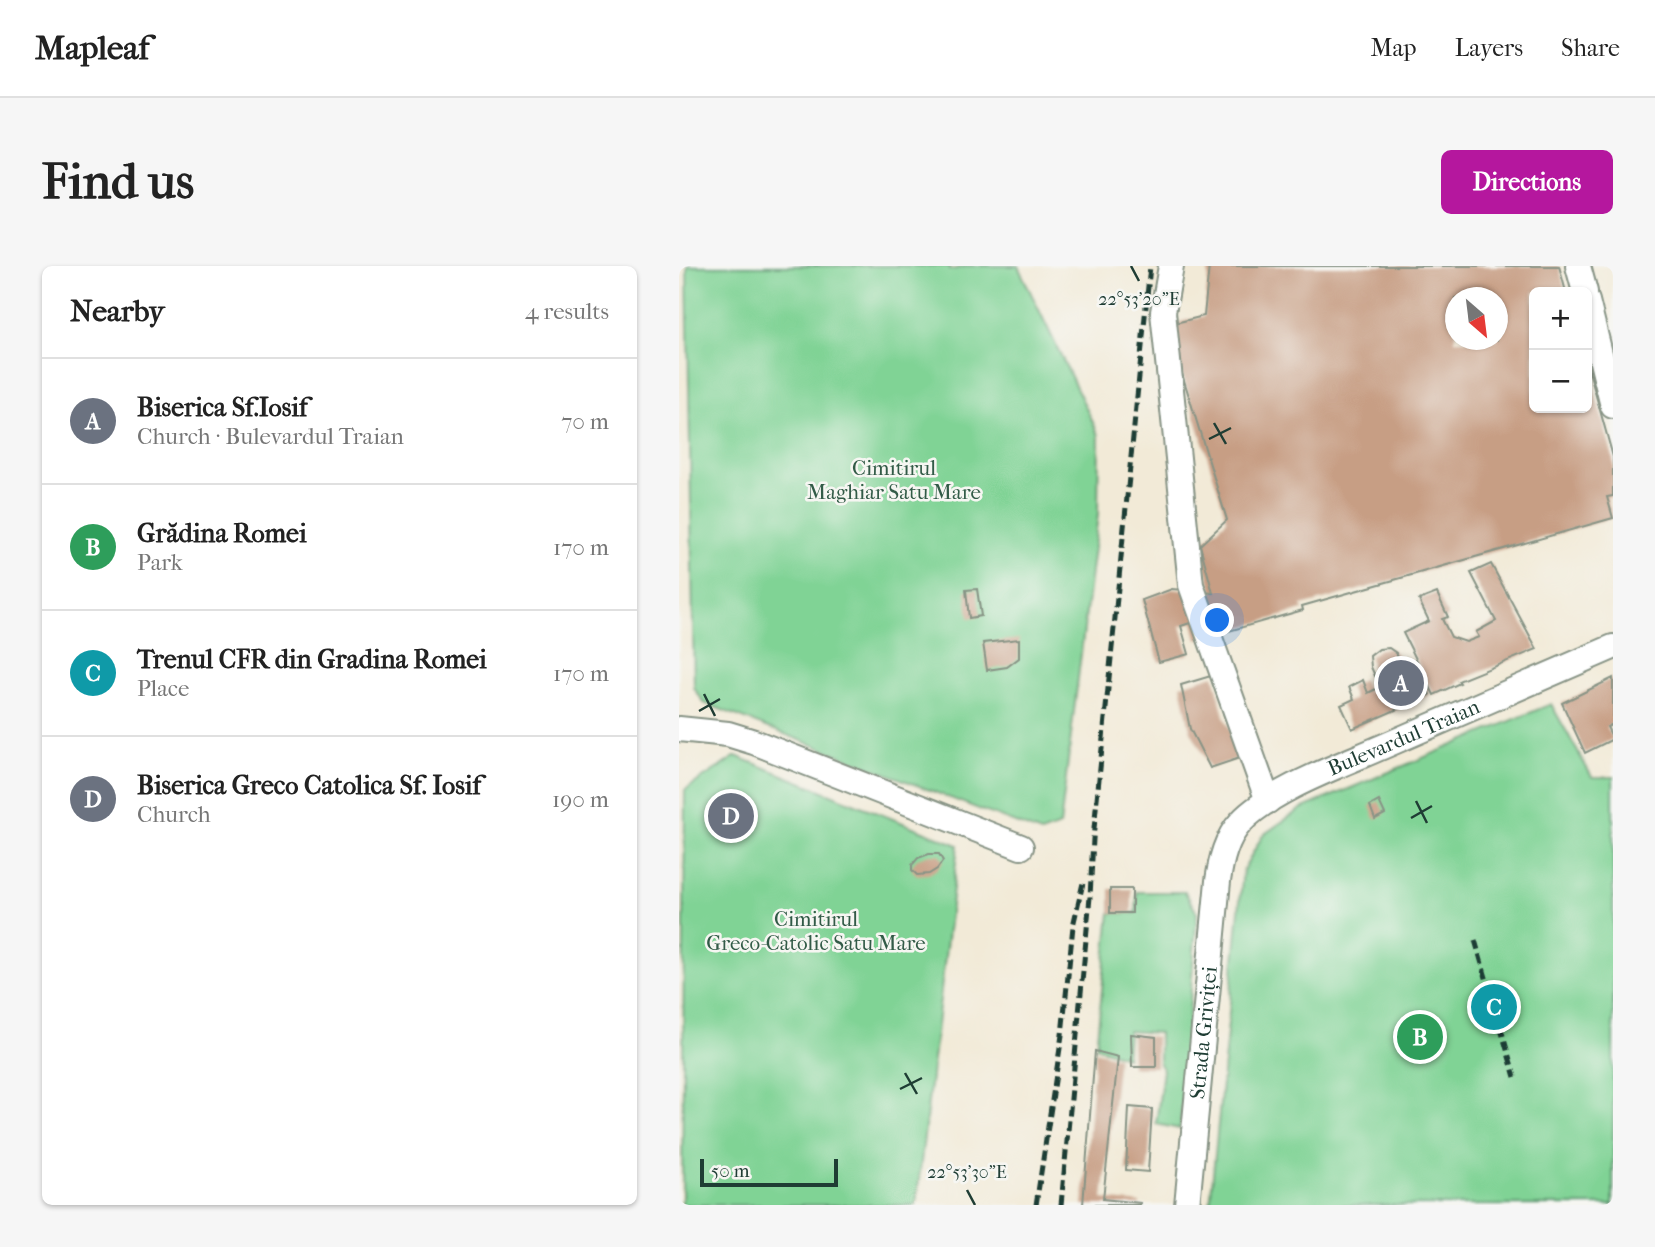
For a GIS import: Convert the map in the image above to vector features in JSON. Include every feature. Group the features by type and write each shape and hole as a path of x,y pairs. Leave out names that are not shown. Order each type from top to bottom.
{"street":[{"path":"1171,266 1163,312 1191,585 1268,801"},
{"path":"1578,266 1584,287"},
{"path":"1592,321 1613,406"},
{"name":"Bulevardul Traian","path":"1221,860 1239,824 1268,801 1356,758 1613,647"},
{"path":"679,729 728,734 754,742 1021,847"},
{"name":"Strada Griviței","path":"1187,1205 1221,860"}],"green space":[{"name":"Cimitirul Maghiar Satu Mare","path":"687,266 949,266 950,270 969,266 1018,266 1099,435 1098,514 1060,826 1041,833 704,703 694,688"},
{"path":"1551,704 1592,777 1613,777 1613,1205 1210,1205 1243,870 1263,835 1301,809"},
{"name":"Cimitirul Greco-Catolic Satu Mare","path":"736,756 958,845 916,1205 682,1205 685,790"},
{"path":"1137,892 1185,892 1197,913 1180,1129 1156,1124 1163,1070 1159,1064 1159,1033 1128,1031 1126,1057 1096,1047 1110,913 1136,913"}],"building":[{"path":"1209,266 1559,266 1565,287 1529,287 1529,413 1592,413 1592,381 1613,457 1613,496 1607,497 1613,518 1302,606 1303,610 1197,640 1193,622 1181,626 1189,654 1159,662 1142,600 1172,589 1213,593 1200,545 1227,520 1167,325 1204,316"},
{"path":"1491,564 1537,649 1458,681 1460,683 1434,695 1403,633 1429,621 1419,600 1437,593 1448,617 1442,619 1451,637 1466,642 1479,637 1476,632 1496,621 1471,573"},
{"path":"977,589 981,616 969,618 966,590"},
{"path":"1019,639 1019,658 1007,667 987,670 983,643"},
{"path":"1389,648 1396,653 1408,679 1420,674 1430,695 1352,729 1341,705 1354,699 1349,687 1363,680 1368,693 1380,687 1371,667 1370,656 1379,649"},
{"path":"1214,675 1224,716 1243,757 1210,768 1190,729 1181,685"},
{"path":"1613,678 1613,724 1607,727 1613,739 1585,753 1562,703"},
{"path":"734,799 747,820 743,823 747,830 734,838 730,831 727,833 714,812"},
{"path":"1379,801 1385,814 1375,819 1370,806"},
{"path":"939,854 943,861 929,874 917,875 912,870 912,865 918,858"},
{"path":"1110,889 1132,889 1132,913 1110,913"},
{"path":"1131,1034 1156,1037 1156,1067 1132,1067"},
{"path":"1095,1051 1118,1057 1103,1199 1140,1205 1083,1205"},
{"path":"1129,1107 1152,1109 1148,1172 1126,1170"}],"railway":[{"path":"1061,1205 1093,839 1150,266"},
{"path":"1036,1205 1062,1035 1073,926 1083,883"},
{"path":"1475,940 1515,1077"}],"place":[{"name":"Biserica Sf.Iosif","path":"1401,683"},
{"name":"Biserica Greco Catolica Sf. Iosif","path":"731,816"},
{"name":"Trenul CFR din Gradina Romei","path":"1494,1007"},
{"name":"Grădina Romei","path":"1420,1037"}]}
